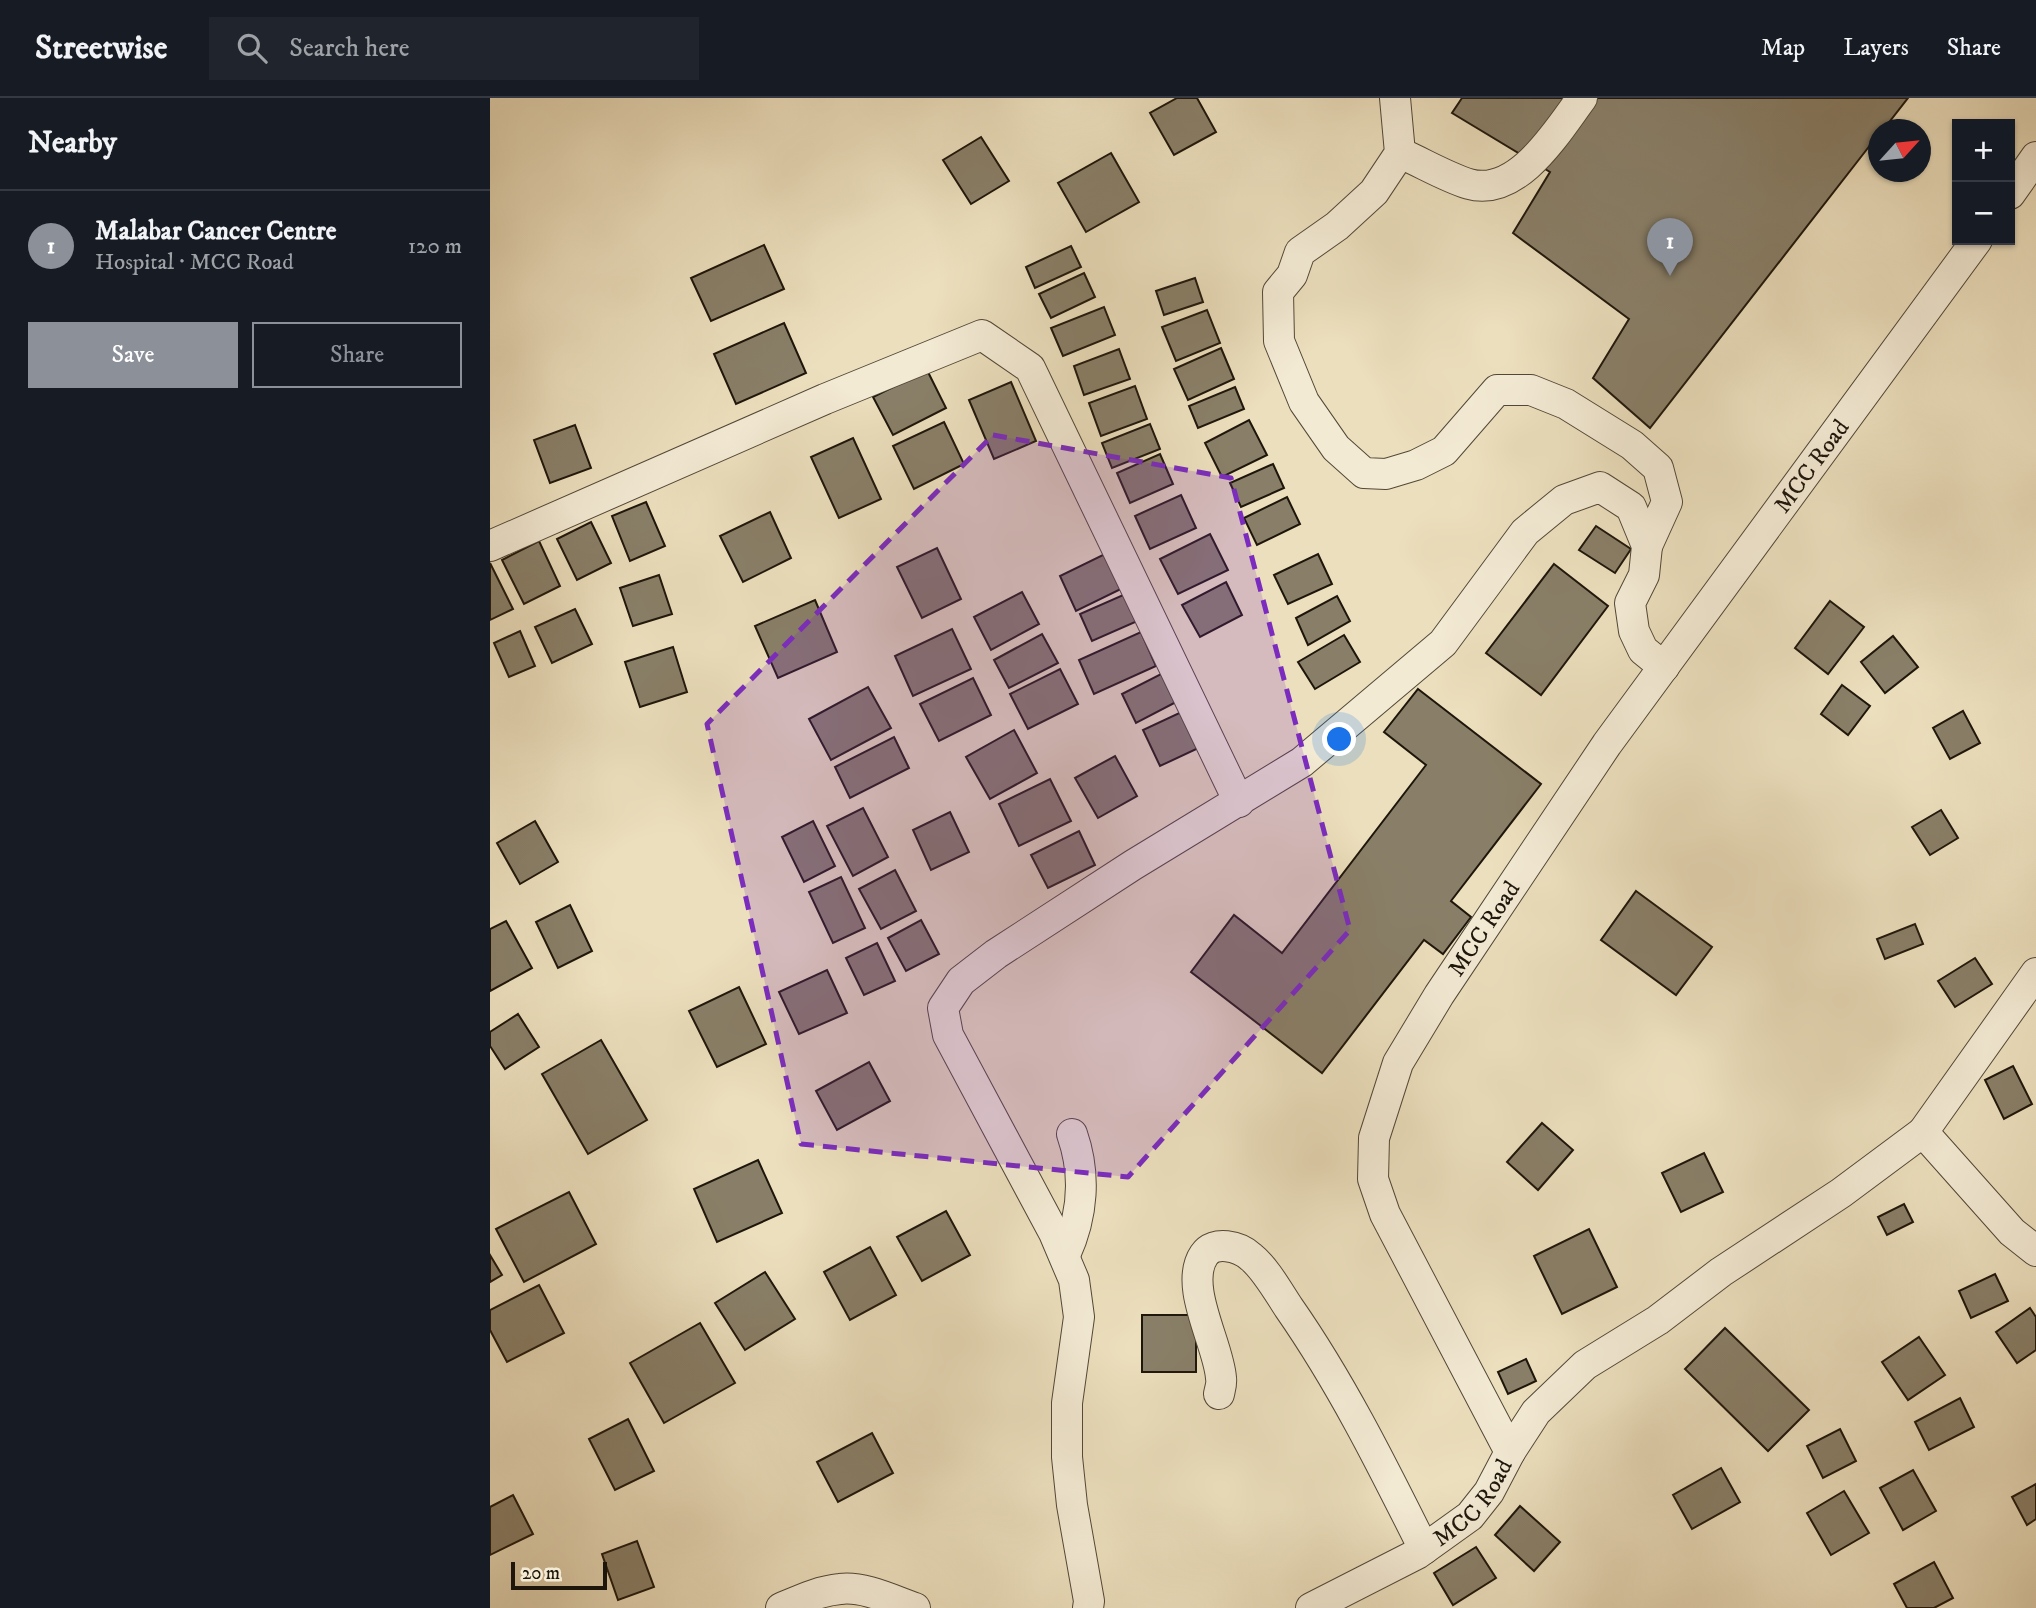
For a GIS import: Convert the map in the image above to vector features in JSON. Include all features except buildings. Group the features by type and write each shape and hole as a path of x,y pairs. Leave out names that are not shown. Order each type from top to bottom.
{"street":[{"path":"1395,98 1400,153 1374,192 1337,226 1300,252 1292,275 1278,292 1279,341 1304,402 1336,449 1364,473 1386,474 1416,465 1444,451 1497,390 1531,390 1566,404 1632,445 1658,468 1667,502 1647,546 1644,575 1630,603 1634,631 1643,650 1664,667"},
{"path":"1400,153 1471,184 1493,186 1511,177 1540,155 1582,98"},
{"path":"2015,187 2036,157"},
{"name":"MCC Road","path":"1311,1608 1424,1549 1470,1516 1489,1492 1510,1452 1385,1214 1373,1179 1374,1138 1398,1063 1439,995 1607,744 1974,245"},
{"path":"490,546 825,398 982,335 1030,368 1239,802"},
{"path":"1088,1608 1072,1505 1068,1457 1067,1403 1079,1317 1074,1280 1065,1255 947,1035 943,1008 961,981 996,954 1133,865 1302,762 1443,643 1525,532 1564,500 1600,487 1632,507 1647,546"},
{"path":"1510,1452 1536,1412 1585,1365 1658,1320 1721,1272 1840,1193 1923,1132 2036,973"},
{"path":"1923,1132 2012,1232 2036,1251"},
{"path":"1065,1255 1074,1234 1082,1190 1080,1157 1072,1134"},
{"path":"1219,1394 1222,1379 1199,1296 1199,1267 1205,1253 1217,1246 1232,1247 1251,1256 1303,1328 1348,1401 1424,1549"},
{"path":"782,1608 813,1595 842,1588 874,1593 915,1608"}],"highlighted area":[{"path":"993,435 1231,478 1350,930 1128,1177 801,1144 707,724"}],"place":[{"name":"Malabar Cancer Centre","path":"1670,276"}]}
